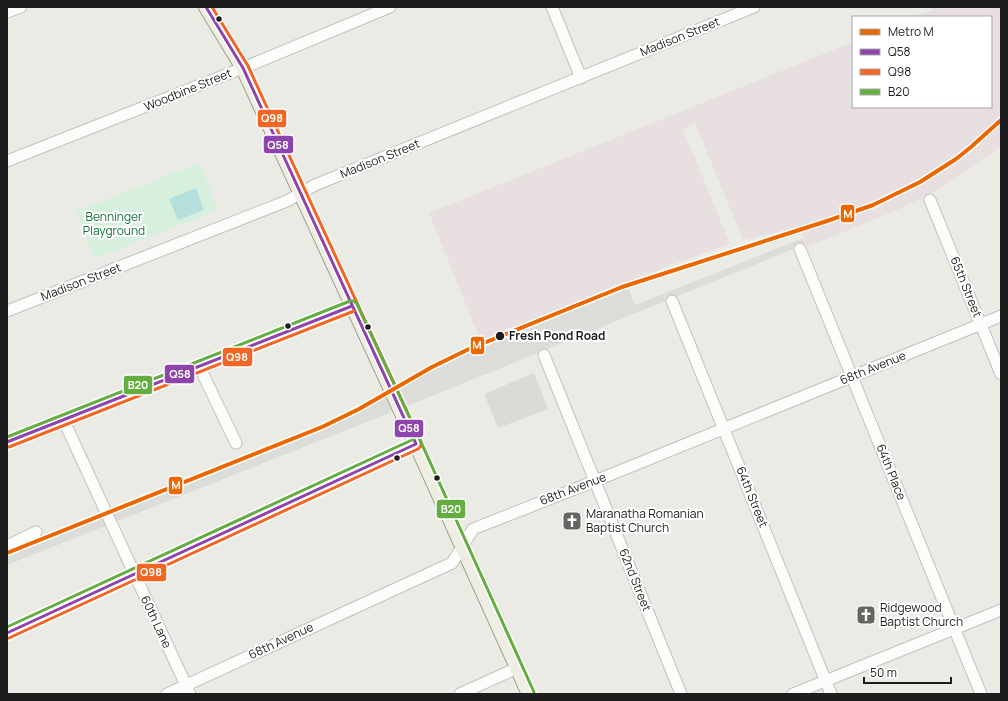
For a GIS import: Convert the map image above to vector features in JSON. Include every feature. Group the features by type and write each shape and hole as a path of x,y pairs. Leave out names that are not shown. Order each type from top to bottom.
{"main road":[{"path":"206,7 243,68 529,694"}],"street":[{"path":"7,12 21,7"},
{"name":"Woodbine Street","path":"7,161 243,68 390,7"},
{"path":"552,7 581,78"},
{"name":"Madison Street","path":"7,311 287,201 315,185 754,7"},
{"name":"65th Street","path":"930,200 1001,374"},
{"name":"64th Place","path":"800,249 981,694"},
{"name":"64th Street","path":"672,301 831,694"},
{"path":"7,442 352,306"},
{"name":"68th Avenue","path":"166,694 188,690 452,563 473,528 595,481 1001,316"},
{"name":"62nd Street","path":"544,355 681,694"},
{"path":"199,366 236,443"},
{"name":"60th Lane","path":"63,420 188,690"},
{"path":"7,633 416,444"},
{"path":"7,546 36,532"},
{"path":"793,694 1001,610"},
{"path":"460,694 517,668"}],"shaded area":[{"path":"930,7 1001,7 1001,145 995,150 955,179 929,195 807,247 800,227 743,240 695,123 683,129 730,244 660,269 481,342 429,213 852,42 852,108 992,108 992,16 916,16 931,10"},
{"path":"196,188 204,210 178,220 169,199"},
{"path":"534,373 548,409 498,428 484,394"}],"green space":[{"name":"Benninger Playground","path":"200,163 218,210 95,258 76,211"}],"pier":[{"path":"800,227 802,233 628,288 635,305 803,238 805,244 417,402 7,565 7,551 331,422 372,400 436,362 460,351 632,281"}],"metro line":[{"name":"M","path":"7,553 322,427 359,409 432,367 469,349 622,287 873,205 920,182 956,159 1001,120"}],"transit line":[{"name":"Q58","path":"7,633 416,444 243,68 206,7"},
{"name":"Q98","path":"9,638 418,449 421,446 421,442 248,66 212,7"},
{"name":"B20","path":"7,437 350,301 354,301 357,304 416,431 534,692"},
{"name":"Q58","path":"7,442 352,306"},
{"name":"Q98","path":"9,447 354,311"},
{"name":"B20","path":"7,627 414,439"}],"place":[{"name":"Fresh Pond Road","path":"500,336"},
{"name":"Maranatha Romanian Baptist Church","path":"572,521"},
{"name":"Ridgewood Baptist Church","path":"866,615"}]}
